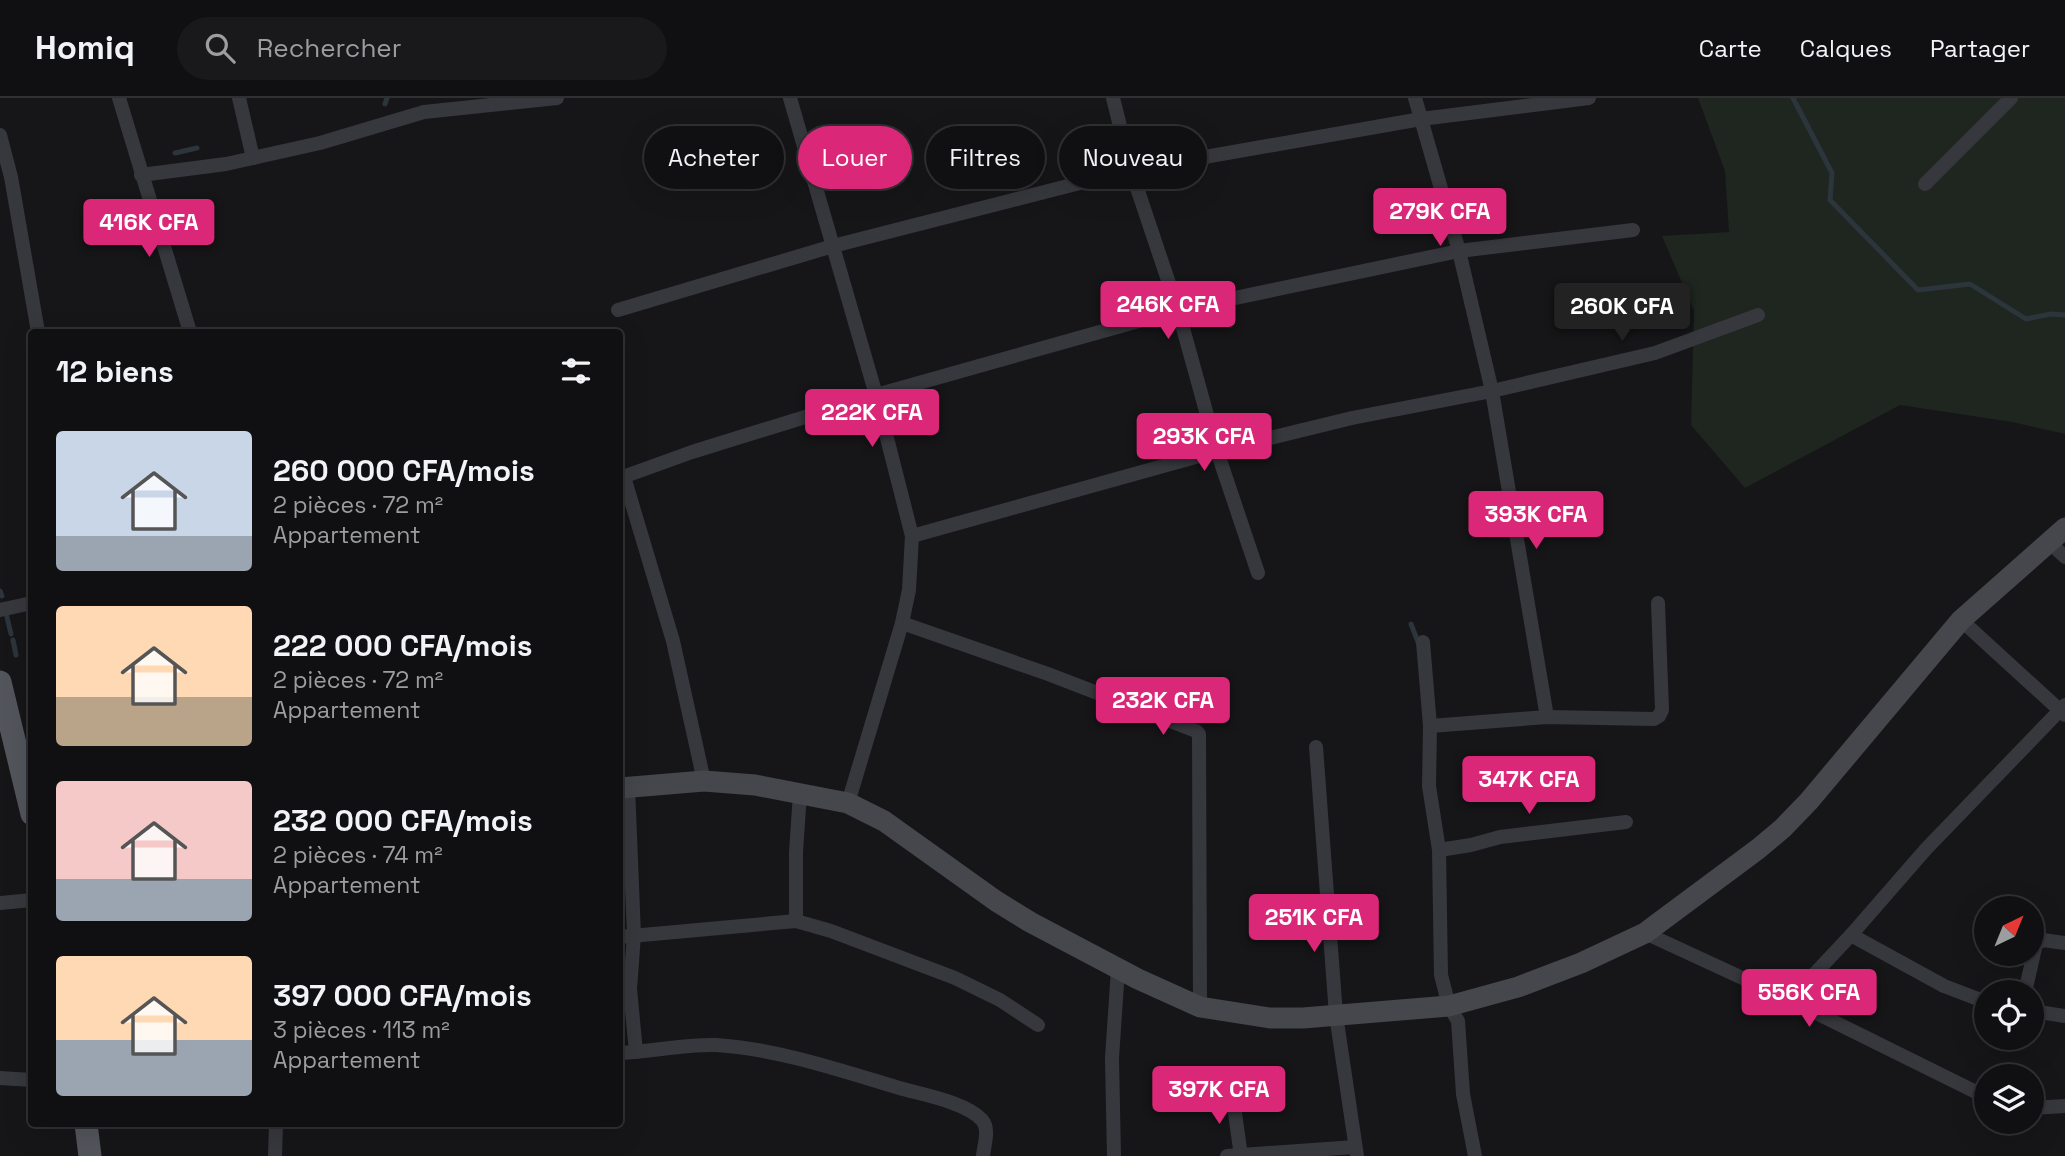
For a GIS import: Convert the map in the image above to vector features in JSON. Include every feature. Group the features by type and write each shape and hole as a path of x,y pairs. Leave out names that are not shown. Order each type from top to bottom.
{"main road":[{"path":"0,682 28,798"},
{"path":"86,1127 90,1156"}],"street":[{"path":"118,98 189,329"},
{"path":"239,98 253,158"},
{"path":"141,175 253,158 320,143 424,112 557,98"},
{"path":"790,98 876,395 912,536 910,580 902,623 848,803"},
{"path":"1113,98 1120,126"},
{"path":"1415,98 1459,251 1492,391 1547,717"},
{"path":"1207,157 1420,119 1589,98"},
{"path":"1925,184 2011,98"},
{"path":"0,135 11,177 37,329"},
{"path":"618,310 834,246 1059,188"},
{"path":"1137,189 1178,310 1217,451 1258,573"},
{"path":"623,478 692,452 876,395 1178,310 1459,251 1633,230"},
{"path":"912,536 1217,451 1352,418 1492,391 1656,353 1758,315"},
{"path":"623,481 673,641 704,780"},
{"path":"636,1052 627,936 624,788 704,780 755,785 848,803 892,827 1030,922 1118,969 1200,1007 1270,1018 1448,1006 1518,987 1581,963 1645,933 1708,888 1783,828 1809,801 1961,620 2057,535 2065,557"},
{"path":"1430,726 1547,717 1654,719 1659,716 1661,710 1658,603"},
{"path":"0,610 28,604"},
{"path":"1790,1000 1852,935 1926,849 2063,710 1961,620"},
{"path":"902,623 1048,674 1199,734 1200,1007"},
{"path":"1423,642 1430,726 1429,786 1439,850 1441,975 1448,1006 1458,1021 1463,1094 1475,1156"},
{"path":"1232,1092 1236,1155 1356,1152 1336,1015 1316,747"},
{"path":"796,921 796,852 800,793"},
{"path":"1439,850 1500,837 1626,822"},
{"path":"0,902 28,900"},
{"path":"627,936 796,921 831,931 955,978 1000,1000 1038,1025"},
{"path":"1645,933 1790,1000 1974,1091"},
{"path":"1852,935 1944,986 1974,997"},
{"path":"2028,980 2036,944 2043,940 2065,943"},
{"path":"1114,1156 1112,1058 1118,969"},
{"path":"2044,1013 2065,1016"},
{"path":"623,1053 693,1045 738,1048 830,1068 948,1102 966,1110 985,1122 983,1156"},
{"path":"0,1078 28,1080"},
{"path":"2044,1107 2065,1106"},
{"path":"275,1156 276,1127"}],"shaded area":[{"path":"1698,98 2065,98 2065,434 2012,422 1900,405 1745,488 1691,425 1694,311 1662,236 1729,232 1725,171"}],"waterway":[{"path":"385,104 387,98"},
{"path":"1793,98 1832,173 1830,200 1918,290 1970,284 2026,319 2051,314 2065,315"},
{"path":"175,153 197,148"},
{"path":"0,591 2,596"},
{"path":"6,613 11,634"},
{"path":"1411,624 1418,642"},
{"path":"13,640 16,655"}]}
